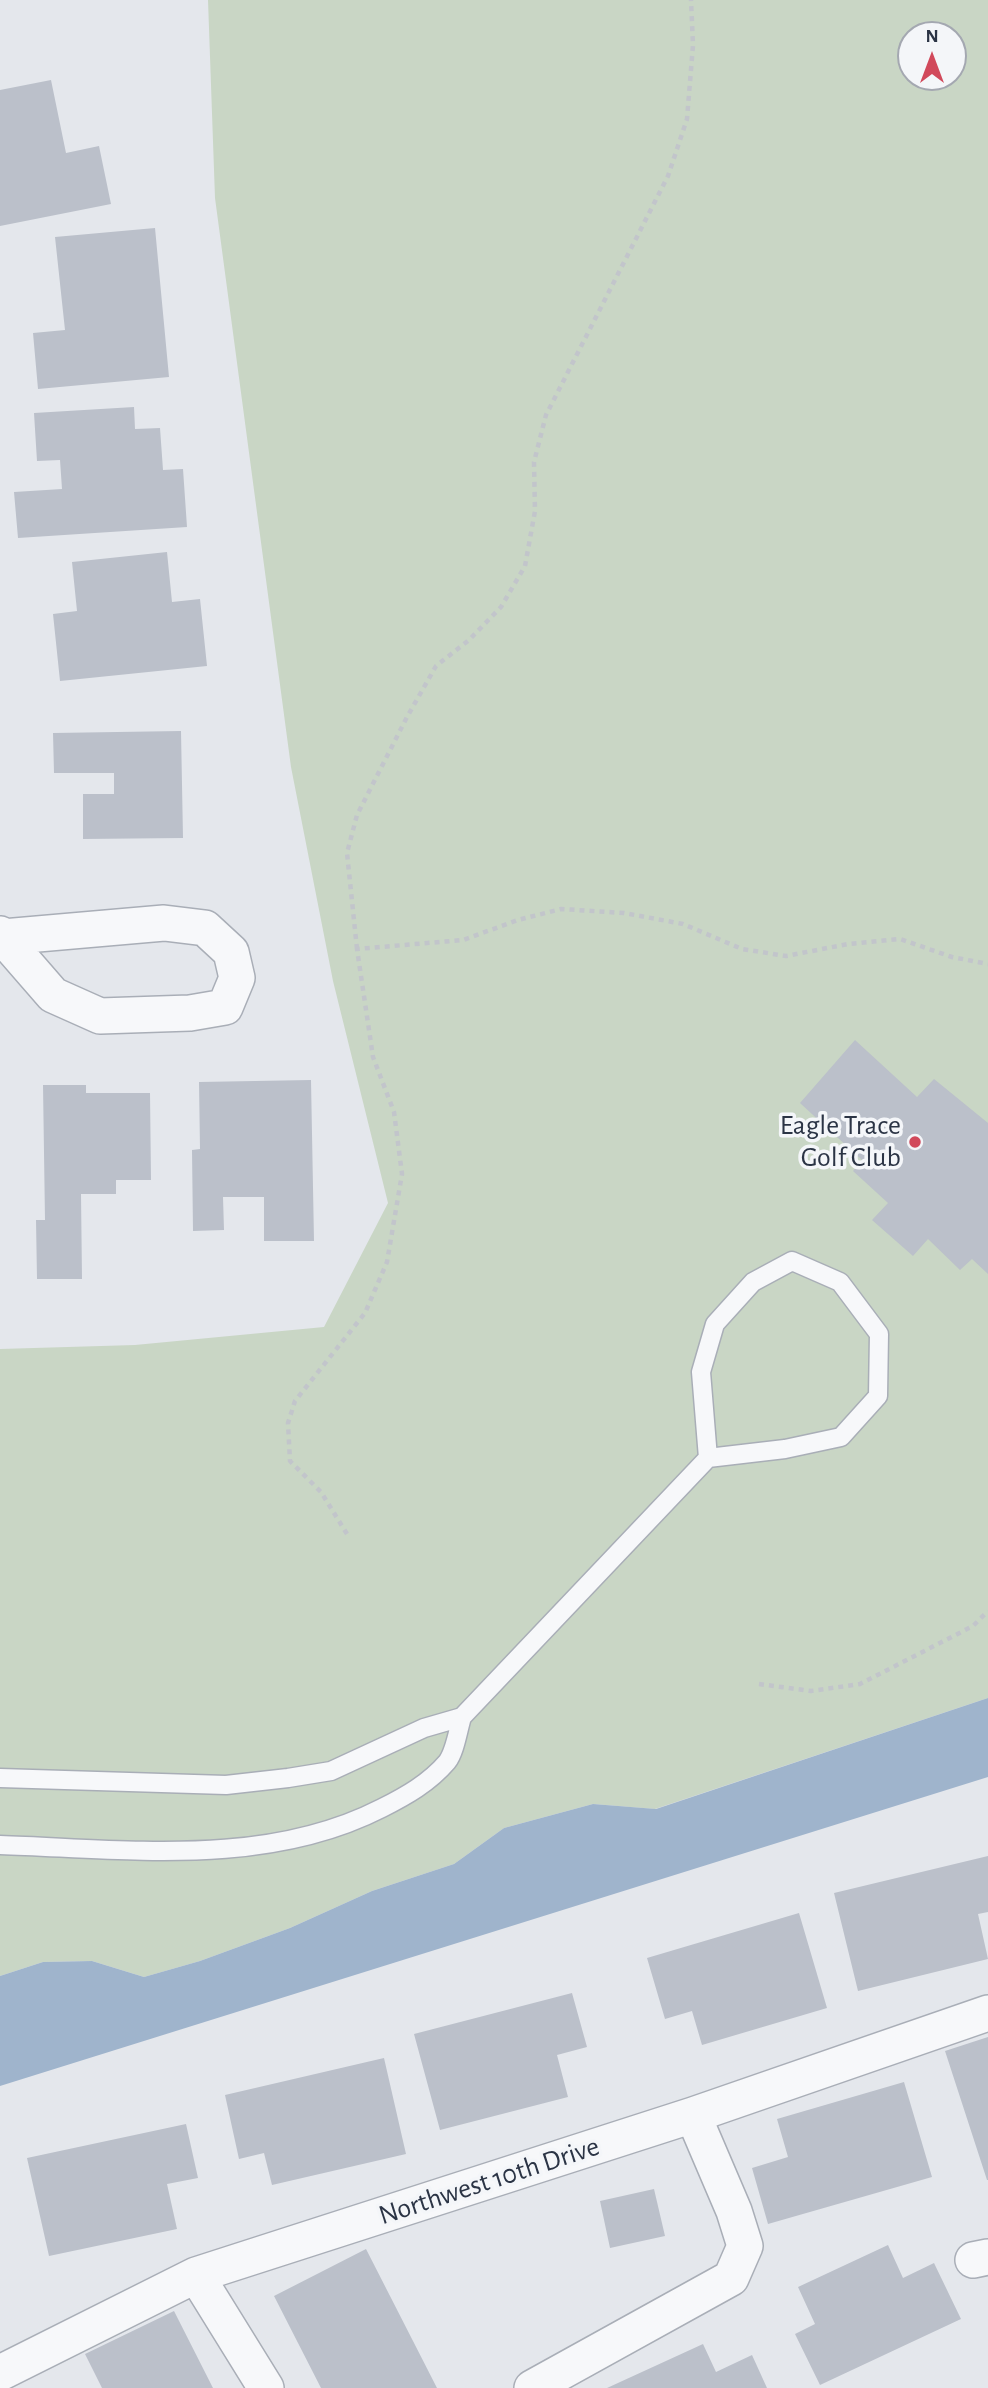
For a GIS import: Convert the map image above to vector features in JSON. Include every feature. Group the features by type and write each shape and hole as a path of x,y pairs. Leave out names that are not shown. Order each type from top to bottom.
{"street":[{"path":"164,923 205,928 231,952 237,978 225,1007 190,1013 100,1016 53,995 2,936 164,923"},
{"name":"Northwest 10th Drive","path":"0,2373 196,2275 693,2115 988,2013"},
{"path":"532,2388 731,2278 746,2246 693,2115"},
{"path":"196,2275 266,2388"}],"lane":[{"path":"0,1844 179,1851 241,1848 301,1838 358,1821 415,1792 449,1760 462,1717 708,1458 785,1449 841,1437 878,1396 879,1334 840,1282 792,1261 752,1282 715,1324 701,1372 708,1458"},
{"path":"0,1778 226,1785 288,1778 331,1771 424,1728 462,1717"}],"path":[{"path":"347,1534 321,1492 290,1461 288,1423 295,1401 365,1313 387,1262 402,1174 394,1112 373,1057 356,949 347,853 357,815 436,666 469,640 501,607 525,566 535,511 534,462 546,415 668,176 687,119 693,45 691,0"},
{"path":"356,949 463,940 518,920 561,909 624,913 683,924 742,949 786,956 848,944 900,939 952,957 988,964"},
{"path":"758,1684 811,1690 860,1684 973,1626 988,1611"}],"green space":[{"name":"Eagle Trace Golf Club","path":"208,0 988,0 988,1698 655,1809 593,1804 504,1828 454,1864 372,1891 290,1928 200,1961 144,1977 92,1961 43,1962 0,1976 0,1349 135,1345 324,1327 388,1203 333,981 291,767 215,198"}],"water":[{"path":"988,1698 988,1777 0,2086 0,1976 43,1962 92,1961 144,1977 200,1961 290,1928 372,1891 454,1864 504,1828 593,1804 656,1809"}],"building":[{"path":"51,80 66,153 99,146 111,204 0,226 0,90"},
{"path":"155,228 169,377 38,389 33,333 65,330 55,237"},
{"path":"134,407 135,429 160,428 163,470 183,469 187,527 18,538 14,492 62,489 60,460 37,461 34,413"},
{"path":"167,552 172,602 200,599 207,666 60,681 53,614 77,611 72,562"},
{"path":"181,731 183,838 83,839 83,794 114,794 114,773 54,773 53,733"},
{"name":"Eagle Trace Golf Club","path":"855,1040 917,1097 934,1079 988,1123 988,1274 972,1259 960,1270 928,1239 913,1256 872,1220 888,1203 853,1171 862,1160 800,1103"},
{"path":"311,1080 314,1241 264,1241 264,1197 223,1197 224,1230 193,1231 192,1150 200,1149 199,1082"},
{"path":"43,1085 86,1085 86,1093 150,1093 151,1180 116,1180 116,1194 81,1194 82,1279 37,1279 36,1220 45,1220"},
{"path":"988,1856 988,1912 978,1914 988,1959 858,1991 834,1893"},
{"path":"799,1913 827,2008 702,2045 692,2011 665,2019 647,1958"},
{"path":"572,1993 587,2047 557,2055 568,2097 440,2130 414,2034"},
{"path":"988,2037 988,2180 987,2180 945,2051"},
{"path":"384,2058 406,2154 272,2185 264,2153 239,2159 225,2095"},
{"path":"904,2082 932,2177 768,2224 752,2168 788,2157 777,2119"},
{"path":"186,2124 198,2178 167,2184 177,2229 49,2256 27,2158"},
{"path":"654,2189 665,2236 610,2248 600,2201"},
{"path":"888,2245 903,2278 934,2263 961,2319 820,2385 795,2334 815,2324 798,2287"},
{"path":"366,2249 437,2388 321,2388 274,2296"},
{"path":"174,2311 213,2388 102,2388 85,2354"},
{"path":"703,2344 716,2372 752,2355 767,2388 607,2388"}],"place":[{"name":"Eagle Trace Golf Club","path":"915,1142"}]}
